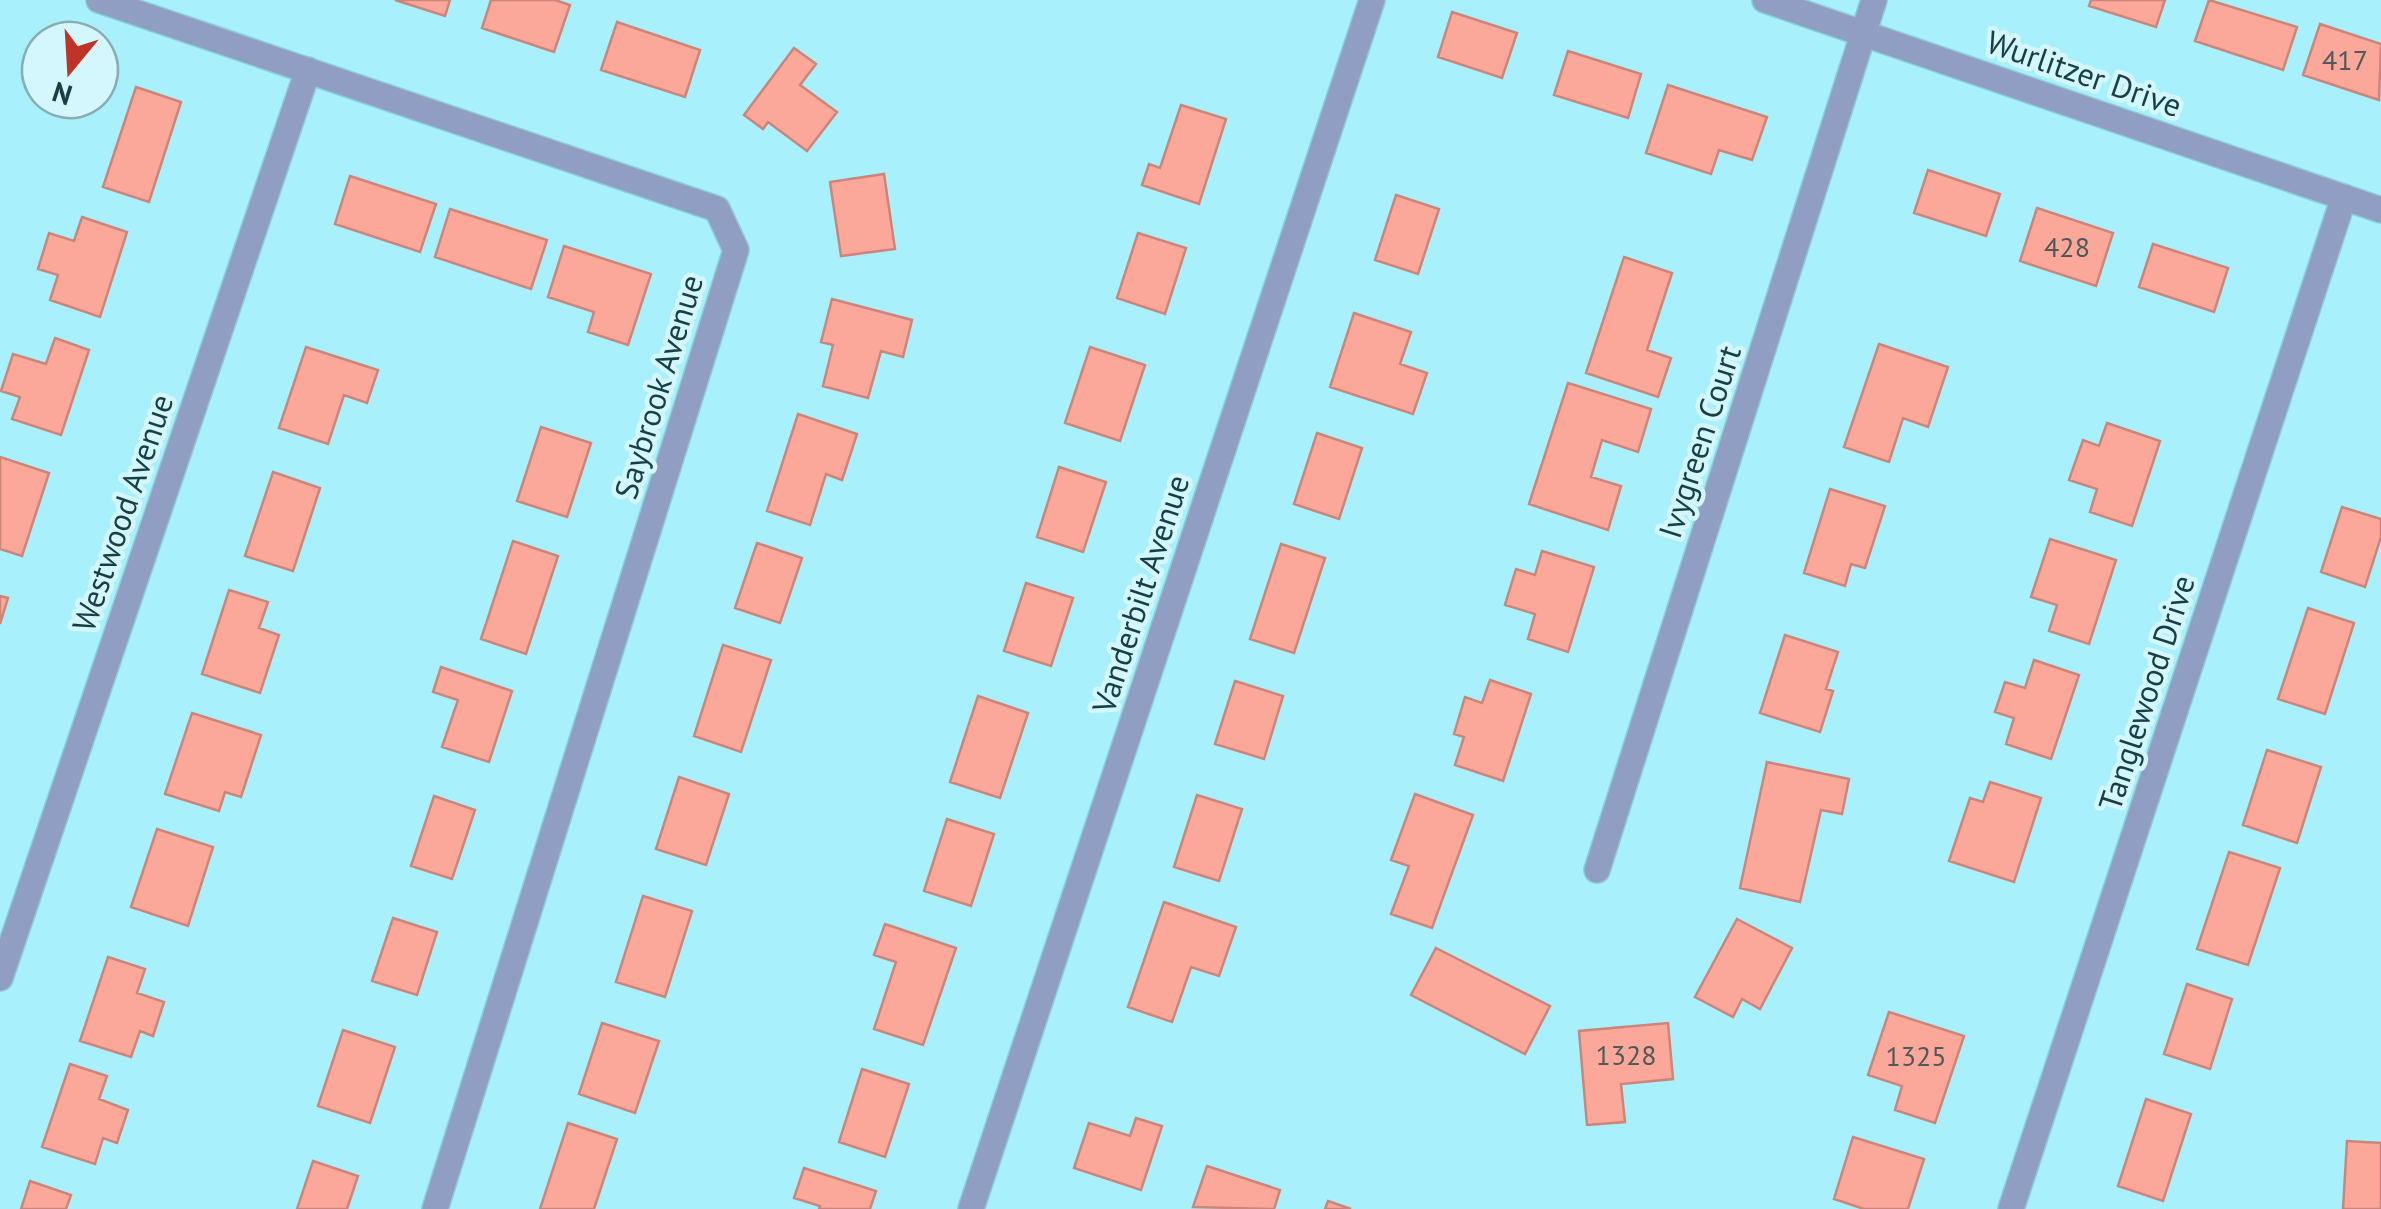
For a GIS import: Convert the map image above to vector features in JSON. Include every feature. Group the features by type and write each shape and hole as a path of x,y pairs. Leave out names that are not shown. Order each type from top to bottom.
{"street":[{"name":"Saybrook Avenue","path":"99,0 717,209 736,250 435,1209"},
{"name":"Vanderbilt Avenue","path":"971,1209 1372,0"},
{"name":"Wurlitzer Drive","path":"1766,0 2381,210"},
{"name":"Ivygreen Court","path":"1597,870 1874,0"},
{"name":"Westwood Avenue","path":"0,978 308,70"},
{"name":"Tanglewood Drive","path":"2011,1209 2344,198"}],"building":[{"path":"395,0 450,0 445,16"},
{"path":"491,0 555,0 570,5 554,52 482,28"},
{"path":"2091,0 2165,0 2156,27 2089,6"},
{"path":"2209,0 2297,27 2283,70 2195,41"},
{"path":"1452,12 1517,33 1502,78 1438,57"},
{"path":"617,22 700,50 685,97 601,70"},
{"path":"2320,24 2381,44 2379,100 2303,75"},
{"path":"794,48 816,64 800,85 837,112 807,151 768,122 763,129 744,115"},
{"path":"1568,51 1641,74 1628,118 1554,95"},
{"path":"1668,85 1767,117 1752,160 1719,150 1711,174 1646,153"},
{"path":"136,87 181,102 149,202 103,187"},
{"path":"1181,105 1226,119 1199,204 1142,185 1149,164 1160,168"},
{"path":"1928,170 2000,194 1986,236 1914,213"},
{"path":"884,174 895,249 841,256 830,182"},
{"path":"350,176 436,204 420,252 335,224"},
{"path":"1396,195 1439,209 1418,274 1375,260"},
{"path":"2037,208 2113,233 2096,286 2020,261"},
{"path":"450,209 547,240 531,289 435,257"},
{"path":"82,217 127,232 100,317 50,300 58,275 38,269 49,233 74,241"},
{"path":"1138,233 1186,248 1165,314 1117,298"},
{"path":"2153,244 2228,268 2214,312 2139,287"},
{"path":"564,246 651,274 628,345 588,332 594,312 548,297"},
{"path":"1624,257 1672,273 1647,350 1671,358 1658,397 1586,373"},
{"path":"832,299 912,320 903,357 881,351 868,398 823,386 833,345 821,342"},
{"path":"1354,313 1411,332 1400,364 1427,373 1413,414 1330,387"},
{"path":"55,338 89,350 61,435 12,419 20,397 1,391 13,354 46,364"},
{"path":"1879,344 1948,367 1928,427 1903,418 1889,462 1844,447"},
{"path":"306,347 378,370 367,403 344,395 328,444 279,428"},
{"path":"1090,347 1145,365 1120,441 1065,423"},
{"path":"1568,383 1651,409 1638,452 1602,440 1591,477 1621,486 1608,530 1529,504"},
{"path":"798,414 857,434 842,480 826,474 810,525 767,511"},
{"path":"2107,423 2160,441 2132,526 2090,512 2097,489 2069,480 2083,440 2099,446"},
{"path":"541,427 591,443 567,517 517,501"},
{"path":"1317,433 1362,448 1339,519 1294,504"},
{"path":"0,457 49,473 22,556 0,549"},
{"path":"1059,467 1106,482 1083,552 1037,537"},
{"path":"273,472 320,488 293,571 245,556"},
{"path":"1830,489 1885,506 1865,568 1851,564 1845,586 1804,573"},
{"path":"2342,507 2381,519 2381,537 2365,587 2321,572"},
{"path":"2050,539 2116,560 2089,644 2049,631 2057,605 2031,597"},
{"path":"513,541 558,556 526,654 481,639"},
{"path":"757,543 802,558 780,623 735,608"},
{"path":"1281,544 1325,558 1294,653 1250,639"},
{"path":"1542,551 1594,567 1568,652 1528,639 1535,614 1505,605 1516,569 1535,575"},
{"path":"1026,583 1073,598 1051,666 1004,651"},
{"path":"229,590 268,602 259,628 279,635 260,693 202,674"},
{"path":"0,596 8,598 0,624"},
{"path":"2308,608 2354,623 2325,714 2278,699"},
{"path":"1785,635 1838,652 1826,689 1833,691 1820,732 1760,713"},
{"path":"723,645 771,660 741,752 694,736"},
{"path":"2034,660 2079,675 2051,759 2006,744 2014,718 1995,712 2005,682 2025,688"},
{"path":"441,667 512,691 489,762 442,747 458,700 433,692"},
{"path":"1490,680 1531,694 1503,781 1455,765 1464,737 1454,734 1465,697 1482,703"},
{"path":"1235,681 1283,696 1264,759 1215,744"},
{"path":"978,696 1028,713 1000,798 950,782"},
{"path":"192,713 261,735 241,797 225,792 219,811 165,794"},
{"path":"2267,750 2321,767 2297,843 2243,825"},
{"path":"1767,762 1849,779 1842,814 1821,810 1800,902 1740,888"},
{"path":"679,777 729,794 706,865 656,849"},
{"path":"1990,782 2041,798 2014,882 1949,861 1970,798 1983,802"},
{"path":"1415,794 1473,815 1432,928 1391,914 1409,866 1391,860"},
{"path":"1197,795 1242,809 1219,881 1174,867"},
{"path":"434,796 475,810 452,879 411,866"},
{"path":"947,819 994,834 971,906 924,891"},
{"path":"157,829 213,847 188,926 131,907"},
{"path":"2229,852 2280,868 2248,965 2197,949"},
{"path":"643,896 692,911 665,997 616,982"},
{"path":"1164,902 1236,927 1219,976 1191,967 1172,1022 1128,1007"},
{"path":"393,918 437,932 417,995 372,981"},
{"path":"1737,919 1792,948 1760,1009 1742,999 1733,1017 1695,997"},
{"path":"885,924 956,948 923,1045 874,1029 896,962 874,955"},
{"path":"1436,948 1550,1006 1525,1054 1411,995"},
{"path":"108,957 145,969 137,993 164,1002 153,1036 140,1031 131,1057 80,1041"},
{"path":"2187,984 2232,999 2210,1069 2164,1054"},
{"path":"1889,1012 1964,1036 1935,1123 1895,1110 1902,1086 1868,1075"},
{"path":"602,1023 659,1041 635,1113 579,1094"},
{"path":"1668,1023 1673,1079 1621,1084 1625,1122 1587,1125 1579,1031"},
{"path":"343,1030 395,1047 370,1123 318,1106"},
{"path":"70,1064 107,1076 99,1099 128,1110 117,1143 103,1138 95,1164 42,1147"},
{"path":"862,1069 909,1084 885,1157 839,1142"},
{"path":"2146,1099 2191,1114 2163,1201 2118,1186"},
{"path":"1136,1118 1162,1126 1141,1190 1074,1168 1089,1123 1130,1136"},
{"path":"568,1123 617,1139 594,1209 540,1209"},
{"path":"1853,1137 1924,1159 1908,1209 1864,1209 1834,1199"},
{"path":"2347,1141 2381,1143 2381,1209 2343,1209"},
{"path":"313,1161 358,1176 347,1209 297,1209"},
{"path":"1207,1166 1280,1190 1274,1209 1193,1207"},
{"path":"804,1168 876,1191 870,1209 819,1209 820,1206 794,1198"},
{"path":"30,1181 71,1195 66,1209 21,1209"},
{"path":"1328,1201 1351,1209 1325,1209"}]}
